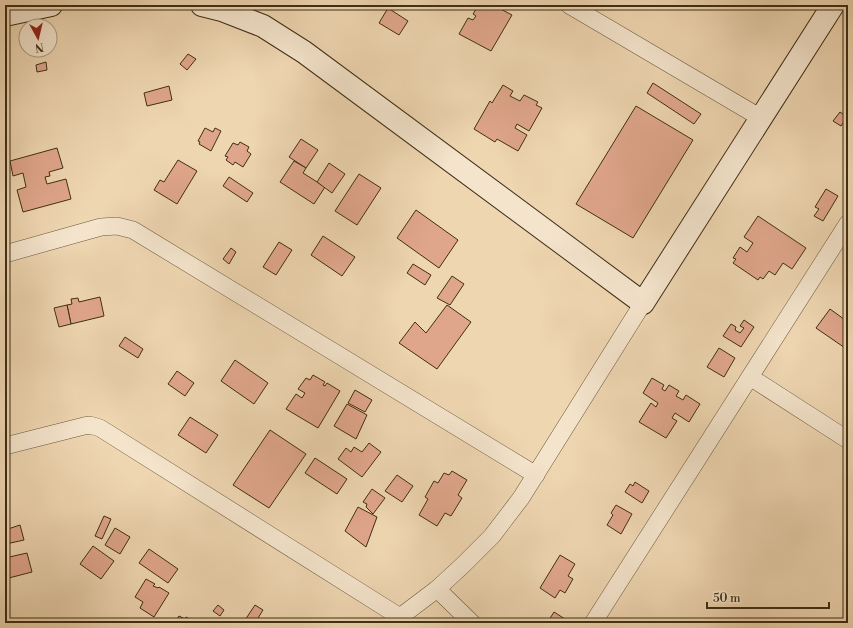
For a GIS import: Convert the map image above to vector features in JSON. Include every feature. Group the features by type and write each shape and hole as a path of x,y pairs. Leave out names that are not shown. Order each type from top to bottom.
{"street":[{"path":"5,15 51,5"},
{"path":"202,5 222,10 263,26 304,52 643,303"},
{"path":"569,5 761,118"},
{"path":"5,446 84,426 90,425 100,428 396,620 437,589 463,565 492,536 521,498 833,5"},
{"path":"593,623 848,223"},
{"path":"5,254 101,227 117,226 133,230 536,475"},
{"path":"750,377 848,440"},
{"path":"437,589 472,623"}],"building":[{"path":"482,5 493,5 512,15 491,51 459,34 468,18 473,20 476,16 473,14 478,6 481,7"},
{"path":"388,8 408,21 399,35 379,23"},
{"path":"188,54 196,59 187,70 180,64"},
{"path":"46,62 47,70 37,72 36,65"},
{"path":"653,83 701,114 694,124 647,93"},
{"path":"503,85 513,91 510,96 520,101 524,95 538,102 536,105 542,108 529,131 517,124 515,128 527,135 518,151 497,139 495,142 474,129 490,101 492,103"},
{"path":"169,86 172,100 147,106 144,93"},
{"path":"636,106 693,140 633,238 576,204"},
{"path":"840,112 847,117 841,126 833,121"},
{"path":"205,128 213,132 215,128 221,131 211,151 199,144 200,142 198,141"},
{"path":"301,139 318,150 306,168 289,157"},
{"path":"240,142 249,147 247,151 251,154 243,167 235,162 233,165 226,160 228,157 225,156 233,143 238,145"},
{"path":"57,148 63,168 49,172 50,176 45,177 47,184 66,179 71,199 23,212 17,190 26,187 23,173 13,176 10,161"},
{"path":"178,160 197,171 177,204 154,190 160,180 164,182"},
{"path":"294,161 306,168 303,173 325,187 314,204 280,182"},
{"path":"329,163 345,174 332,193 317,182"},
{"path":"359,174 381,188 357,225 335,211"},
{"path":"229,177 253,193 247,202 223,186"},
{"path":"826,189 838,196 823,221 814,216 819,209 815,207"},
{"path":"416,210 458,240 439,268 397,238"},
{"path":"758,216 806,248 792,269 783,263 775,275 769,271 763,279 760,277 758,280 733,263 736,259 733,258 740,247 747,252 753,243 744,237"},
{"path":"323,236 355,257 342,276 311,255"},
{"path":"279,242 292,250 276,275 263,267"},
{"path":"231,248 236,252 229,264 223,259"},
{"path":"413,264 431,275 425,285 407,273"},
{"path":"452,276 464,284 450,305 437,298"},
{"path":"100,297 104,316 71,324 67,305 72,304 71,299 78,298 79,302"},
{"path":"67,305 71,324 59,327 54,308"},
{"path":"447,305 471,322 437,369 399,343 415,322 426,333"},
{"path":"830,309 848,322 848,350 816,328"},
{"path":"744,320 754,327 741,347 723,336 731,324 736,327 735,330 740,333 744,328 740,326"},
{"path":"125,337 143,349 138,358 119,346"},
{"path":"719,348 735,358 724,377 707,367"},
{"path":"235,360 268,383 254,404 221,381"},
{"path":"177,371 194,383 185,396 168,384"},
{"path":"313,375 325,382 323,385 325,386 327,383 340,391 318,428 286,409 296,394 302,398 305,393 298,389 306,378 310,380"},
{"path":"652,378 664,385 662,389 665,391 669,385 679,391 676,396 683,400 686,395 700,404 689,422 675,413 672,418 677,421 666,438 639,422 651,403 656,407 658,403 643,393"},
{"path":"355,390 372,400 365,412 348,403"},
{"path":"347,404 367,415 356,439 334,426"},
{"path":"190,417 218,435 206,453 178,435"},
{"path":"270,430 306,454 269,508 233,485"},
{"path":"369,443 381,452 362,477 338,459 346,448 351,452 354,447 362,452"},
{"path":"315,458 347,479 337,494 305,473"},
{"path":"452,471 467,480 458,495 462,498 451,516 445,513 437,526 419,515 428,499 425,497 434,481 438,483 444,473 449,475"},
{"path":"397,475 413,486 402,502 385,491"},
{"path":"635,482 649,491 642,503 625,492 630,484 633,486"},
{"path":"372,489 385,498 373,514 366,507 367,504 363,502"},
{"path":"616,505 632,514 621,534 607,525 613,515 611,513"},
{"path":"358,507 377,517 366,547 345,531"},
{"path":"104,516 111,519 102,539 95,536"},
{"path":"20,525 24,540 6,544 5,530"},
{"path":"115,528 130,537 120,554 105,545"},
{"path":"93,546 114,561 101,579 80,564"},
{"path":"149,549 178,569 168,583 139,563"},
{"path":"27,553 32,572 5,579 5,558"},
{"path":"560,555 575,564 568,576 573,579 565,593 560,590 555,598 540,588"},
{"path":"146,579 155,584 153,586 159,587 169,593 154,617 140,608 143,602 135,597"},
{"path":"218,605 224,610 220,616 213,611"},
{"path":"255,605 263,610 255,623 243,623"},
{"path":"554,612 565,619 562,623 547,623"},
{"path":"179,616 185,619 186,617 196,623 174,623"}]}
